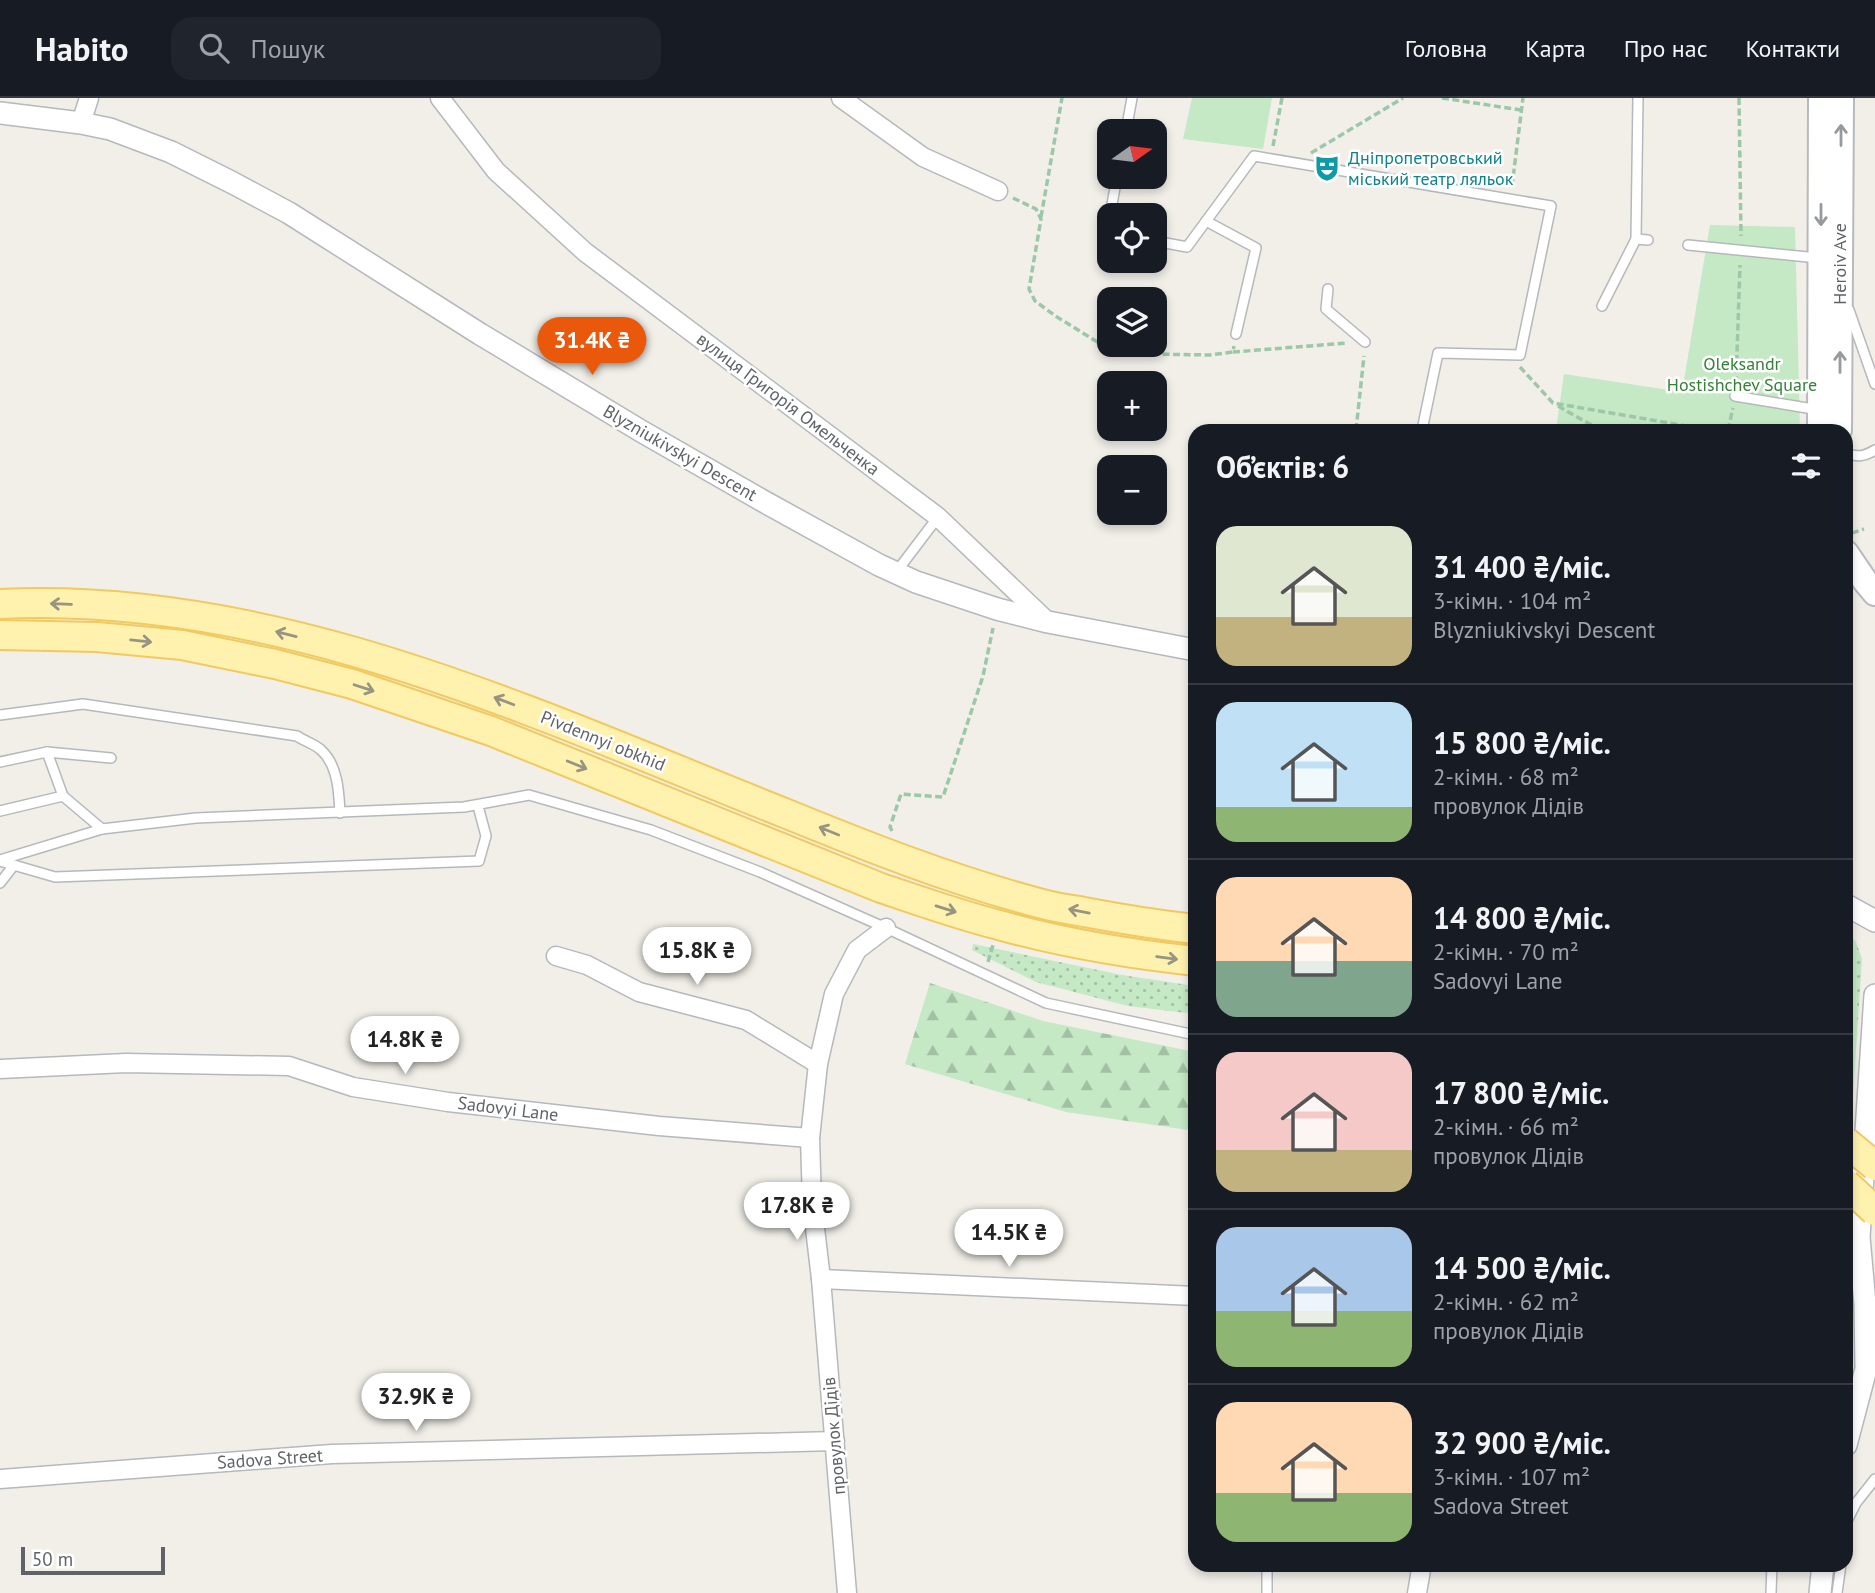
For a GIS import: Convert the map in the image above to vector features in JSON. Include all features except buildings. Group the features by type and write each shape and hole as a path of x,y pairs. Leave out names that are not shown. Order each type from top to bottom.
{"main road":[{"path":"1821,98 1824,424"},
{"name":"Heroiv Ave","path":"1824,424 1839,283 1841,98"},
{"path":"1853,563 1875,593"},
{"name":"Pivdennyi obkhid","path":"0,604 107,606 188,614 349,649 498,699 892,857 964,882 1039,903 1115,918 1188,928"},
{"name":"Pivdennyi obkhid","path":"0,635 97,637 181,645 275,664 352,684 491,731 881,888 940,908 999,926 1081,944 1188,960"},
{"path":"1853,1149 1875,1166"},
{"path":"1853,1190 1875,1210"}],"street":[{"path":"81,123 89,98"},
{"name":"вулиця Григорія Омельченка","path":"440,98 496,171 585,253 938,517 1048,622"},
{"path":"841,98 923,157 998,191"},
{"name":"Blyzniukivskyi Descent","path":"0,113 110,129 171,152 289,212 480,334 640,431 763,501 916,582 997,609 1048,622 1188,649"},
{"path":"1853,909 1875,922"},
{"name":"провулок Дідів","path":"847,1593 821,1279 812,1203 810,1138 818,1064 834,994 857,950 886,928"},
{"path":"556,956 587,965 639,992 746,1020 818,1064"},
{"path":"1853,1418 1866,1369 1865,1304 1853,1236 1873,1049 1875,995"},
{"name":"Sadovyi Lane","path":"0,1069 126,1063 289,1066 353,1087 447,1102 659,1126 810,1138"},
{"path":"821,1279 1188,1296"},
{"name":"Sadova Street","path":"0,1479 332,1454 835,1441"},
{"path":"1417,1593 1421,1572"},
{"path":"1820,1593 1821,1572"}],"lane":[{"path":"1128,119 1132,98"},
{"path":"1602,306 1636,239 1638,98"},
{"path":"1167,243 1187,247 1254,156 1551,206 1520,355 1438,354 1423,424"},
{"path":"1206,221 1256,248 1236,334"},
{"path":"1636,239 1648,240"},
{"path":"1688,245 1821,259"},
{"path":"1839,283 1875,384"},
{"path":"1328,289 1326,309 1365,342"},
{"path":"1863,350 1875,352"},
{"path":"1735,396 1818,424"},
{"path":"1853,456 1867,455 1875,450"},
{"path":"895,572 938,517"},
{"path":"0,715 83,704 297,736 321,750 333,767 340,813"},
{"path":"47,752 63,796 102,829"},
{"path":"0,762 47,752 111,758"},
{"path":"0,861 102,829 196,818 478,806 529,795 651,830 760,872 1046,1003 1188,1033"},
{"path":"0,811 63,796"},
{"path":"0,861 55,877 479,861 486,836 478,806"},
{"path":"0,883 14,865"},
{"path":"1853,1509 1875,1479"},
{"path":"1266,1572 1267,1593"},
{"path":"1771,1593 1772,1572"},
{"path":"1837,1593 1840,1572"}],"path":[{"path":"1062,98 1029,289 1035,301 1099,343 1148,354 1210,355 1365,342 1357,424"},
{"path":"1271,159 1282,98"},
{"path":"1294,163 1403,98"},
{"path":"1442,98 1521,110"},
{"path":"1510,199 1522,98"},
{"path":"998,191 1035,209 1041,219"},
{"path":"1233,352 1236,334"},
{"path":"1520,355 1520,368 1553,403 1590,424"},
{"path":"1553,403 1675,424"},
{"path":"890,827 901,794 943,797 984,676 997,609"},
{"path":"985,974 994,942"}],"green space":[{"path":"1192,98 1272,98 1263,149 1183,139"},
{"name":"Oleksandr Hostishchev Square","path":"1710,225 1795,227 1800,424 1557,424 1564,374 1682,392"},
{"path":"1853,939 1862,959 1853,1096"},
{"path":"973,944 1122,975 1188,985 1188,1013 1128,1006 1036,982 972,950"},
{"path":"930,983 1043,1021 1188,1051 1188,1130 1066,1112 905,1064"}],"place":[{"name":"Дніпропетровський міський театр ляльок","path":"1327,168"}]}
